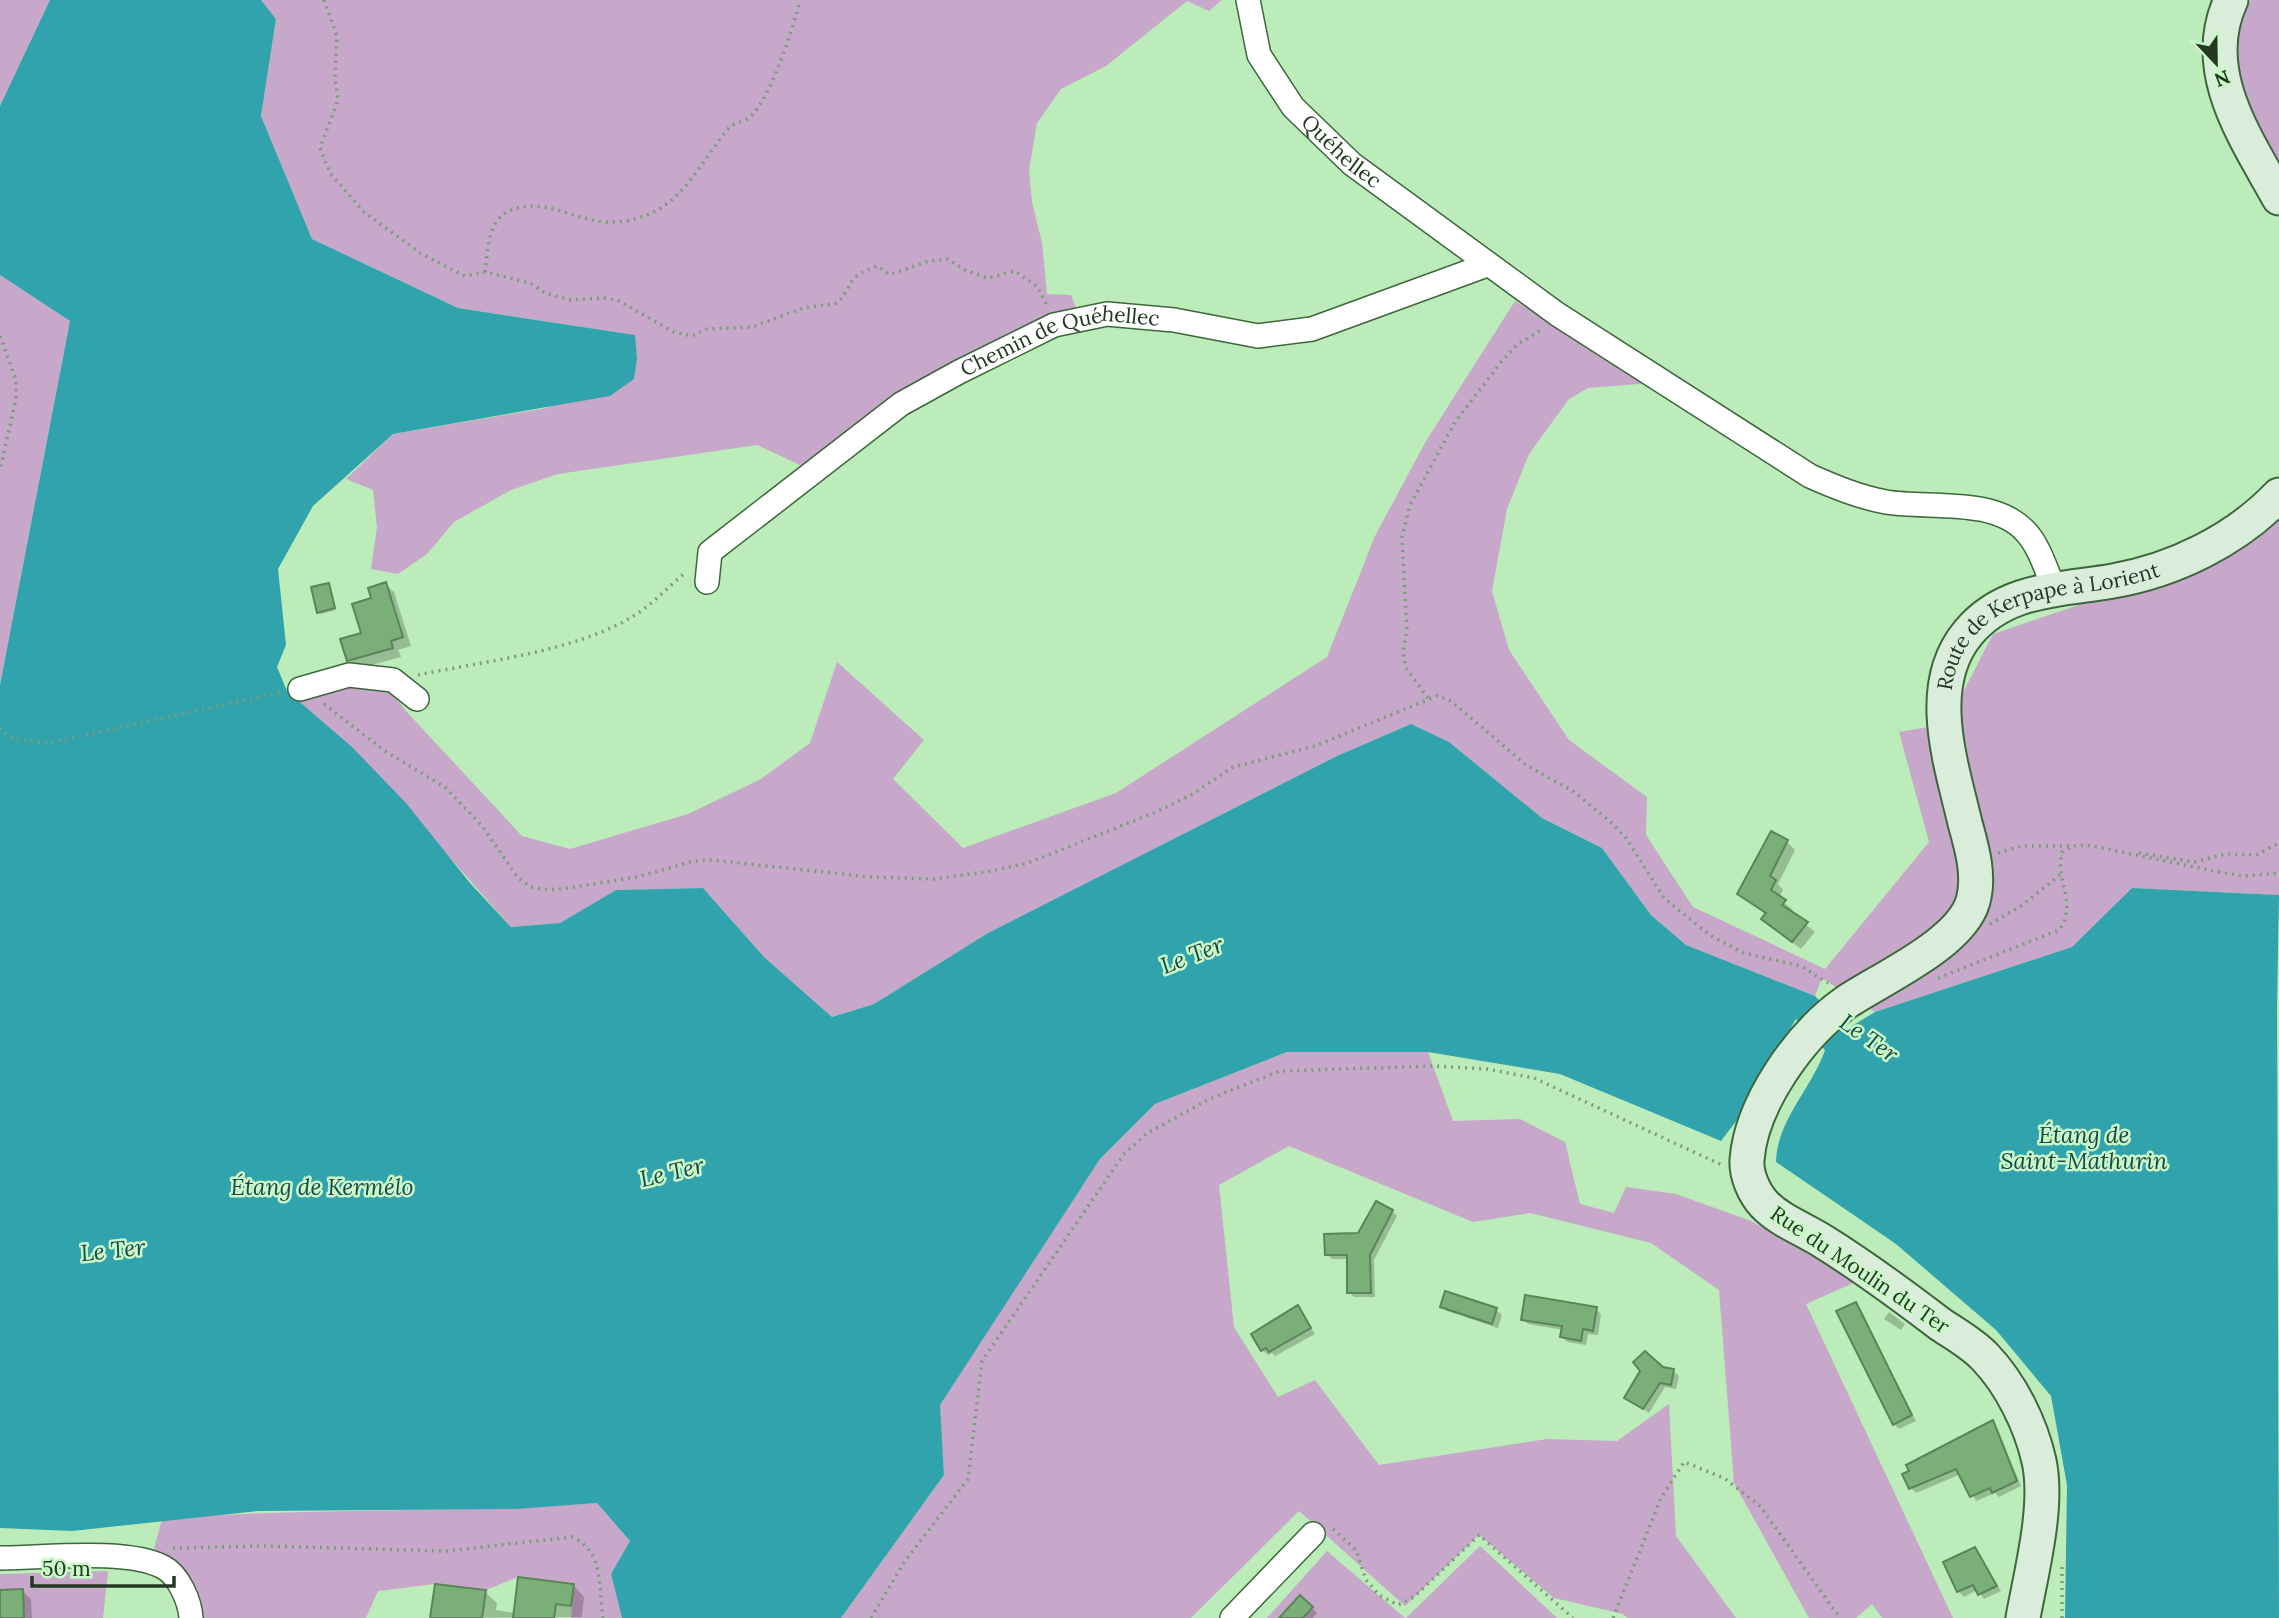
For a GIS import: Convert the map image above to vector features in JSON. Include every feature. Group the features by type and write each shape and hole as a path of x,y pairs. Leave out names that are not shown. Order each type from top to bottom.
{"street":[{"name":"Quéhellec","path":"1248,0 1259,55 1293,107 1352,164 1487,265 1556,314 1810,476 1865,498 1979,510 2013,521 2027,532 2054,588"},
{"path":"2231,0 2221,37 2223,81 2235,117 2279,198"},
{"name":"Chemin de Quéhellec","path":"710,552 901,404 959,372 1054,326 1085,317 1132,314 1226,332 1258,336 1286,334 1312,329 1487,265"},
{"name":"Route de Kerpape à Lorient","path":"1841,1006 1942,941 1960,925 1973,903 1973,863 1949,759 1945,722 1945,686 1959,645 1985,616 2029,593 2115,580 2181,562 2242,527 2279,495"},
{"path":"707,582 710,552"},
{"path":"294,690 349,675 393,680 417,699"},
{"name":"Rue du Moulin du Ter","path":"1841,1006 1807,1037 1774,1086 1754,1129 1747,1158 1751,1182 1764,1204 1781,1218 1876,1275 1985,1357 2021,1408 2040,1464 2040,1525 2023,1618"},
{"path":"1232,1618 1313,1534"},
{"path":"0,1558 164,1557 190,1601 191,1618"}],"path":[{"path":"324,0 337,36 335,77 338,100 320,148 331,174 364,212 419,253 456,273 465,276 485,272 530,283 545,293 571,300 604,298 619,301 674,332 692,336 707,329 752,327 803,308 838,303 849,281 878,266 888,274 929,261 948,259 965,270 988,278 1015,271 1038,287 1054,326"},
{"path":"485,272 491,231 502,215 510,211 544,207 612,222 665,207 713,153 729,127 749,118 774,79 800,0"},
{"path":"1428,698 1406,667 1403,651 1407,631 1402,537 1410,505 1462,412 1502,361 1518,345 1546,327 1556,314"},
{"path":"0,336 16,380 16,399 0,470"},
{"path":"393,680 542,649 615,626 635,615 710,552"},
{"path":"0,728 11,738 49,743 294,690 446,788 483,827 518,878 531,887 550,890 637,877 694,861 712,860 871,877 935,879 1028,863 1157,812 1191,795 1233,767 1315,746 1437,696 1451,701 1526,765 1573,791 1614,824 1664,898 1711,936 1744,953 1812,971 1841,1006"},
{"path":"1973,863 2021,846 2087,845 2194,862 2226,854 2256,855 2279,843"},
{"path":"1936,979 2059,930 2069,910 2060,875 2062,852 2072,846"},
{"path":"2125,851 2224,873 2245,876 2279,873"},
{"path":"1986,927 2021,906 2060,875"},
{"path":"871,1618 905,1561 968,1479 982,1362 1124,1154 1146,1134 1209,1099 1280,1071 1434,1066 1487,1069 1534,1078 1717,1161 1730,1173"},
{"path":"1613,1618 1661,1498 1684,1462 1724,1478 1760,1506 1840,1618"},
{"path":"1313,1534 1333,1529 1356,1550 1366,1580 1378,1595 1398,1605 1414,1597 1479,1535 1573,1618"},
{"path":"164,1557 187,1549 266,1546 446,1551 572,1537 587,1544 593,1553 603,1618"}],"shaded area":[{"path":"0,0 50,0 0,106"},
{"path":"261,0 1222,0 1209,11 1187,1 1106,66 1061,89 1037,123 1029,170 1032,202 1042,243 1047,294 1071,295 1079,316 959,372 817,473 757,445 558,474 511,490 454,522 427,554 398,574 371,569 377,527 373,490 346,479 393,434 547,408 635,335 458,308 312,239 261,116 276,19"},
{"path":"2251,0 2279,0 2279,176 2238,95 2232,33"},
{"path":"0,275 70,321 0,685"},
{"path":"1515,301 1651,383 1588,388 1569,399 1529,454 1507,509 1492,591 1509,650 1569,740 1647,797 1646,835 1693,907 1825,969 1929,842 1899,732 1928,727 1956,706 1993,634 2229,554 2279,495 2279,895 2132,888 2072,947 1875,1012 1822,978 1815,996 1686,945 1651,915 1602,848 1542,818 1449,742 1411,724 1337,756 988,933 874,1004 832,1017 764,957 703,888 616,890 560,923 511,927 351,746 290,694 349,675 387,686 406,711 522,836 570,849 688,814 761,779 810,743 837,662 924,740 893,779 963,848 1116,793 1327,657 1375,536 1426,441"},
{"path":"1287,1052 1428,1052 1453,1121 1520,1119 1565,1142 1580,1204 1614,1213 1626,1187 1676,1194 1751,1221 1858,1281 1806,1304 1953,1618 1882,1618 1872,1604 1856,1618 1809,1618 1734,1483 1719,1290 1651,1243 1530,1213 1473,1222 1289,1146 1219,1185 1234,1327 1278,1397 1315,1380 1379,1465 1547,1439 1617,1441 1669,1404 1676,1536 1736,1618 1627,1618 1623,1614 1554,1598 1479,1535 1405,1606 1299,1511 1191,1618 841,1618 944,1475 939,1405 1100,1159 1155,1104"},
{"path":"597,1503 630,1541 611,1574 622,1618 571,1618 574,1584 518,1577 486,1590 435,1584 378,1591 366,1618 199,1618 178,1566 154,1549 162,1519"},
{"path":"1480,1546 1557,1618 1406,1618"},
{"path":"1327,1551 1405,1618 1267,1618"},
{"path":"108,1571 103,1618 0,1618 0,1574"}],"water":[{"name":"Étang de Kermélo","path":"50,0 261,0 276,19 261,116 312,239 458,308 635,335 637,359 634,379 610,396 393,434 313,506 278,569 286,645 277,667 287,691 351,746 406,803 470,883 511,927 560,923 616,890 703,888 764,957 832,1017 874,1004 988,933 1337,756 1411,724 1449,742 1542,818 1602,848 1651,915 1686,945 1815,996 1847,1029 1875,1012 2072,947 2132,888 2279,895 2279,1618 2065,1618 2067,1485 2051,1396 1996,1330 1896,1244 1776,1162 1782,1132 1825,1050 1796,1019 1737,1120 1721,1141 1560,1074 1428,1052 1287,1052 1155,1104 1100,1159 940,1405 944,1475 841,1618 622,1618 611,1574 630,1541 597,1503 516,1509 258,1511 72,1531 0,1528 0,685 70,321 0,275 0,106"}],"building":[{"path":"386,582 403,637 391,641 393,648 347,661 340,639 361,633 352,604 371,598 368,588"},
{"path":"329,583 335,608 317,613 311,587"},
{"path":"1771,831 1788,840 1770,876 1776,880 1771,890 1786,900 1782,905 1808,922 1792,942 1761,919 1766,913 1737,894"},
{"path":"1376,1201 1393,1210 1370,1255 1371,1293 1347,1293 1347,1255 1325,1255 1324,1234 1358,1233"},
{"path":"1445,1291 1497,1308 1492,1324 1440,1307"},
{"path":"1525,1295 1597,1307 1593,1331 1583,1329 1581,1341 1560,1337 1562,1326 1521,1320"},
{"path":"1856,1302 1912,1415 1893,1425 1836,1311"},
{"path":"1298,1305 1311,1328 1269,1352 1266,1348 1261,1351 1251,1334"},
{"path":"1645,1351 1663,1367 1674,1369 1671,1385 1660,1383 1643,1409 1624,1398 1640,1371 1633,1362"},
{"path":"1993,1420 2017,1481 1992,1493 1990,1488 1970,1497 1956,1469 1909,1489 1902,1474 1909,1471 1906,1465"},
{"path":"1975,1547 1997,1586 1978,1595 1973,1585 1957,1592 1943,1562"},
{"path":"518,1577 574,1584 571,1606 556,1604 554,1618 513,1618"},
{"path":"435,1584 486,1590 482,1618 430,1618"},
{"path":"23,1589 24,1618 0,1618 0,1590"},
{"path":"1300,1595 1313,1607 1303,1618 1279,1618"}],"water label":[{"name":"Le Ter","path":"1192,955"},
{"name":"Le Ter","path":"1869,1038"},
{"name":"Étang de Saint-Mathurin","path":"2084,1148"},
{"name":"Le Ter","path":"672,1172"},
{"name":"Le Ter","path":"113,1250"}]}
